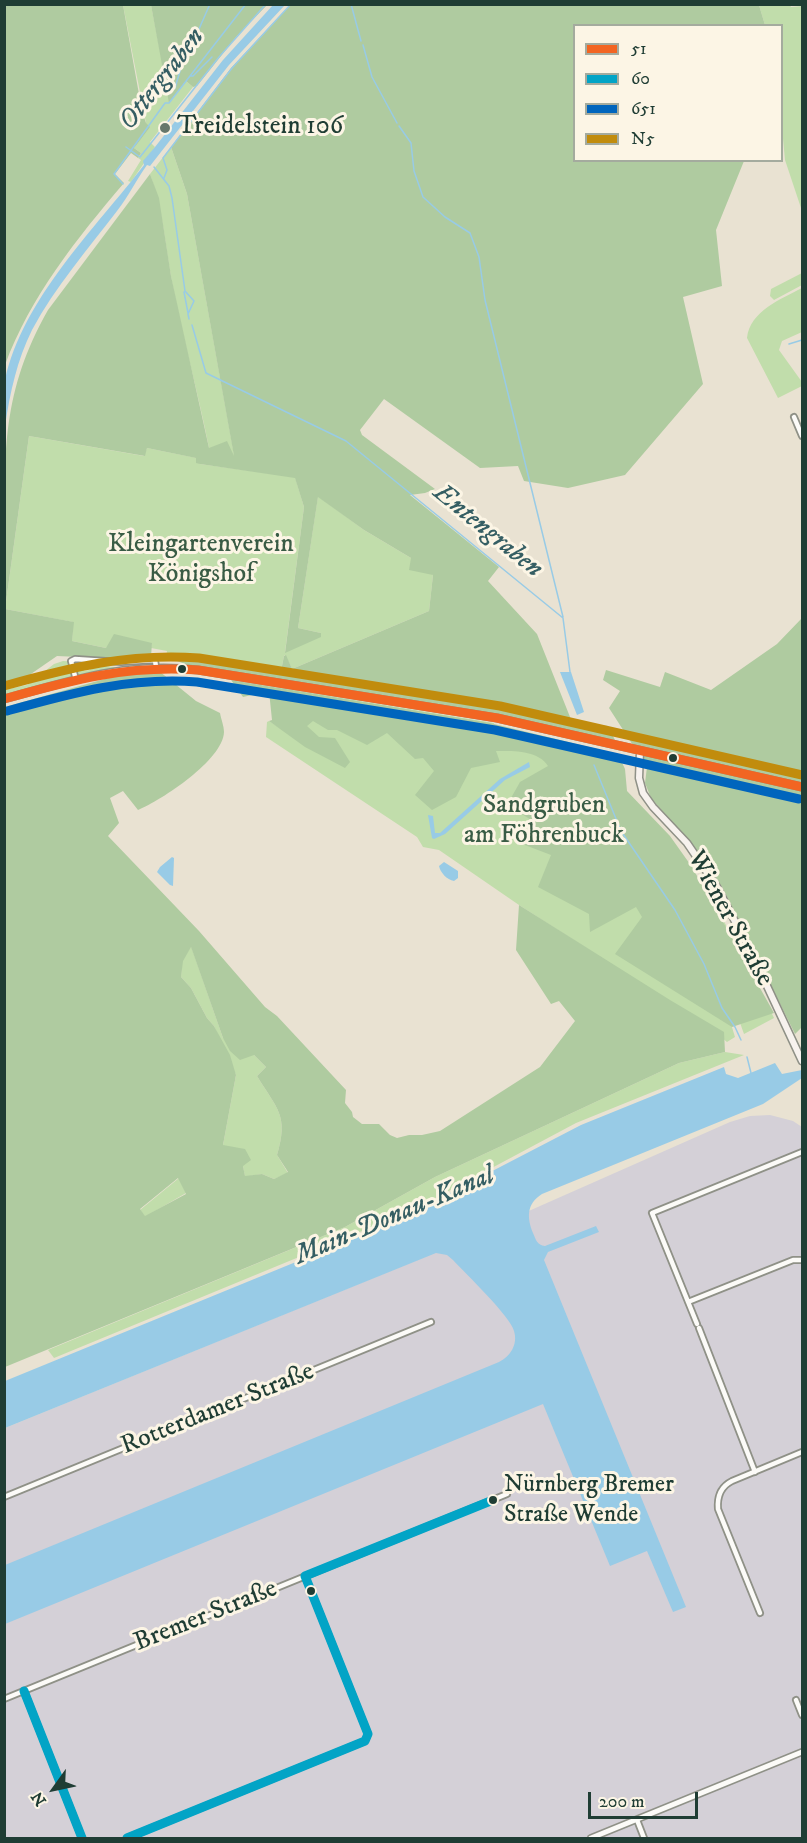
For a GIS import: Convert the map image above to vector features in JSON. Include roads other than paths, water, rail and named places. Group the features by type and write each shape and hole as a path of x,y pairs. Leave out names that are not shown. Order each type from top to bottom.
{"main road":[{"path":"4,699 119,670 156,667 210,671 508,720 802,788"},
{"name":"Wiener Straße","path":"640,751 639,778 644,793 653,807 687,843 717,887 753,956 802,1061"}],"street":[{"path":"794,417 802,436"},
{"path":"76,680 71,661 75,659 121,662 155,660 156,667"},
{"path":"756,1472 652,1214 802,1152"},
{"path":"688,1302 793,1260 802,1260"},
{"name":"Rotterdamer Straße","path":"4,1497 431,1322"},
{"path":"760,1613 718,1509 718,1496 723,1487 732,1481 802,1452"},
{"name":"Bremer Straße","path":"4,1699 507,1494"},
{"path":"127,1839 365,1741 368,1734 304,1576"},
{"path":"24,1691 82,1839"},
{"path":"796,1700 802,1715"},
{"path":"591,1839 802,1752"},
{"path":"637,1820 644,1839"}],"water":[{"path":"273,5 285,5 229,65 150,166 147,165 121,205 51,299 32,330 22,353 5,426 3,397 5,380 14,350 27,321 44,293 83,240 144,165 143,161 223,60"},
{"path":"560,672 571,672 584,712 577,715"},
{"path":"529,762 530,767 505,780 445,834 432,838 428,815 433,816 435,833 440,833 500,779"},
{"path":"172,857 174,858 173,886 157,872"},
{"path":"444,862 458,871 458,878 454,881 441,871 439,866"},
{"path":"775,1063 782,1074 802,1070 802,1078 763,1104 542,1194 533,1202 529,1212 533,1233 540,1245 545,1246 596,1226 599,1232 548,1252 544,1260 686,1607 673,1612 647,1551 610,1566 543,1404 5,1624 5,1565 499,1362 512,1349 515,1336 511,1325 497,1306 453,1260 447,1255 436,1253 5,1428 5,1381 396,1221 581,1125 724,1067 726,1074 738,1078"}],"waterway":[{"name":"Ottergraben","path":"199,29 210,4"},
{"name":"Ottergraben","path":"123,184 114,174 165,103 169,103 246,4"},
{"path":"140,157 219,57 266,4"},
{"path":"164,178 167,170 163,158 232,68 291,4"},
{"path":"351,4 361,41"},
{"path":"175,88 196,35"},
{"path":"363,45 372,77 397,123"},
{"name":"Ottergraben","path":"191,76 212,57"},
{"path":"399,126 411,143 414,171 423,197 445,217 470,233 479,257 485,300 563,617"},
{"name":"Ottergraben","path":"126,147 140,157"},
{"path":"154,167 169,186 172,198 185,291 194,301 188,314 189,319"},
{"path":"184,292 188,313"},
{"name":"Entengraben","path":"192,325 206,373 346,441 563,618 570,672"},
{"path":"789,344 802,340"},
{"name":"Entengraben","path":"594,765 621,831 675,910 704,964 722,1008 741,1040"},
{"name":"Entengraben","path":"747,1057 751,1073"}],"place":[{"name":"Treidelstein 106","path":"165,128"},
{"name":"Nürnberg Bremer Straße Wende","path":"493,1500"}],"park label":[{"name":"Kleingartenverein Königshof","path":"201,561"},
{"name":"Sandgruben am Föhrenbuck","path":"544,822"}],"water label":[{"name":"Main-Donau-Kanal","path":"395,1217"}]}
